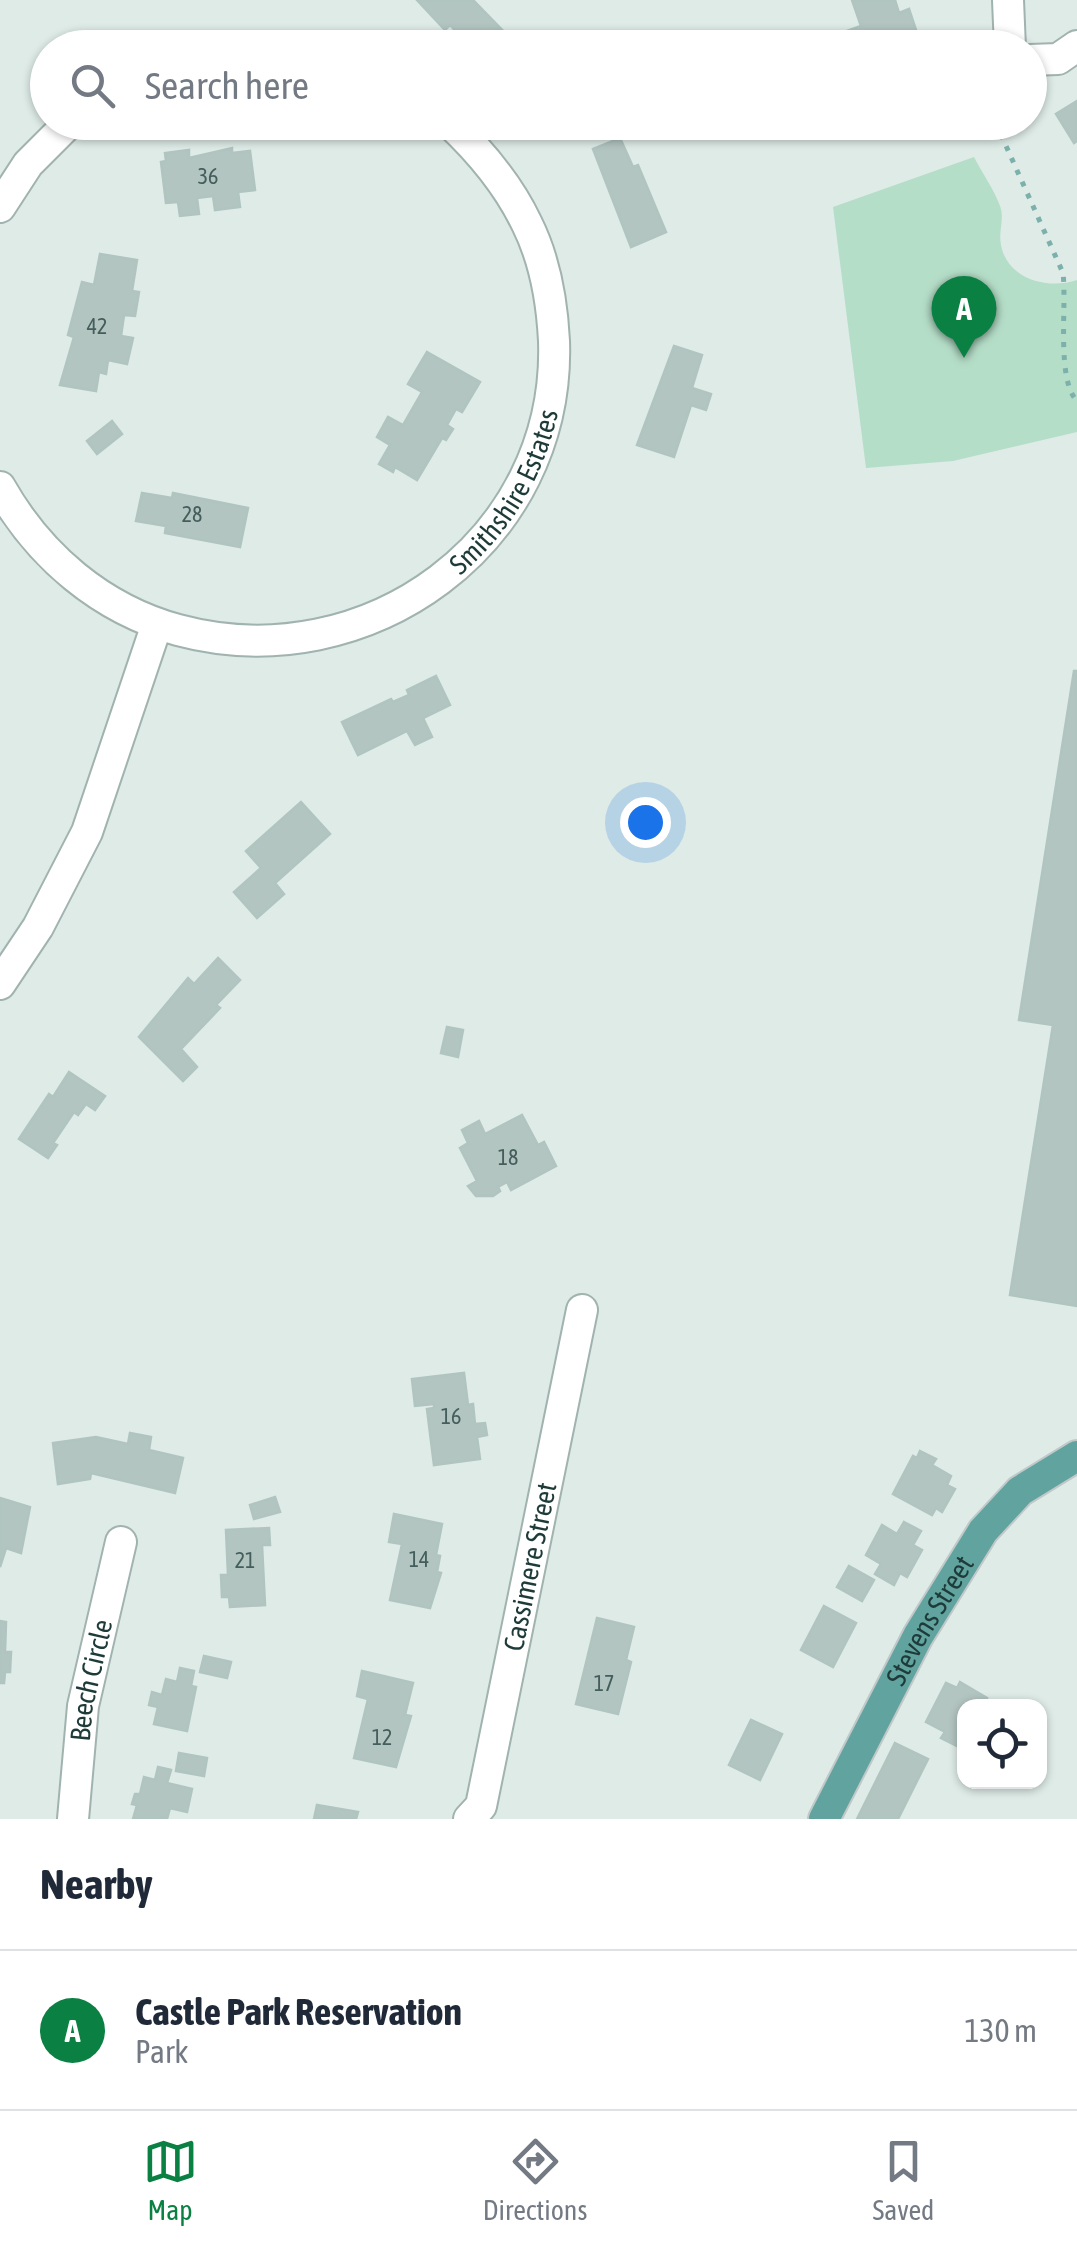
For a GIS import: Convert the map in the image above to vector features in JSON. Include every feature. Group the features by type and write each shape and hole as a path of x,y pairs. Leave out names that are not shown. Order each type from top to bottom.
{"main road":[{"name":"Stevens Street","path":"824,1819 918,1636 982,1532 1035,1479 1077,1456"}],"street":[{"path":"1008,0 1009,30"},
{"path":"1047,59 1058,58 1077,46"},
{"path":"0,207 28,164 52,140"},
{"name":"Smithshire Estates","path":"0,488 42,548 76,578 115,604 157,624 202,636 248,642 294,640 339,631 382,615 423,593 459,564 490,531 516,492 536,451 549,406 554,361 553,314 544,269 528,226 506,186 468,140"},
{"path":"0,984 38,927 86,832 157,624"},
{"name":"Cassimere Street","path":"470,1819 481,1806 582,1310"},
{"name":"Beech Circle","path":"73,1819 83,1706 121,1542"}],"path":[{"path":"1003,140 1063,274 1065,372 1067,386 1077,401"}],"green space":[{"path":"974,157 1000,206 1001,245 1011,266 1042,282 1077,280 1077,432 953,461 866,468 833,207"}],"building":[{"path":"417,0 473,0 502,30 455,30 450,25 445,30"},
{"path":"852,0 895,0 899,13 909,9 916,30 850,30 861,26"},
{"path":"1077,101 1077,141 1074,143 1056,114"},
{"path":"621,140 633,167 638,165 666,232 631,247 593,149"},
{"path":"232,148 232,153 250,151 255,190 238,192 240,207 215,210 213,196 197,198 199,214 180,216 178,202 166,203 161,162 166,161 165,153 189,150 189,158"},
{"path":"100,254 137,260 132,291 139,292 135,316 124,315 121,336 133,338 127,364 108,360 106,374 99,372 96,391 60,385 74,337 68,335 82,282 94,285"},
{"path":"674,346 702,355 692,388 711,394 706,410 691,405 674,457 637,445"},
{"path":"427,352 480,382 462,412 456,409 447,425 453,429 446,440 442,438 417,480 395,467 393,472 379,464 390,445 377,437 388,417 403,425 422,392 408,384"},
{"path":"112,421 122,434 97,454 87,441"},
{"path":"142,493 172,498 173,493 248,508 240,547 165,533 166,526 136,521"},
{"path":"1074,671 1077,1306 1010,1295 1053,1025 1019,1020"},
{"path":"436,676 450,705 423,718 432,737 415,745 407,731 358,755 342,722 391,699 393,702 409,695 407,690"},
{"path":"301,802 330,834 275,883 284,894 257,918 234,892 261,868 246,851"},
{"path":"218,958 240,980 181,1049 197,1067 183,1081 139,1037 188,978 194,984"},
{"path":"447,1027 463,1030 458,1057 441,1053"},
{"path":"69,1072 105,1096 95,1110 86,1104 78,1115 74,1112 53,1143 57,1145 48,1158 19,1139"},
{"path":"522,1115 538,1145 544,1142 556,1166 511,1190 507,1182 493,1196 476,1196 468,1186 477,1181 460,1148 468,1143 462,1130 479,1121 485,1134"},
{"path":"464,1373 475,1424 485,1423 487,1435 477,1437 480,1459 434,1465 427,1409 434,1408 434,1404 415,1406 412,1379"},
{"path":"130,1433 151,1437 149,1450 183,1458 175,1493 91,1473 90,1479 58,1484 53,1443 96,1437 128,1444"},
{"path":"920,1451 936,1459 932,1465 951,1476 947,1485 955,1489 942,1512 936,1508 932,1515 893,1494 913,1456 917,1458"},
{"path":"275,1497 280,1512 254,1519 250,1505"},
{"path":"0,1498 30,1507 21,1553 6,1548 0,1567"},
{"path":"394,1514 442,1524 436,1555 440,1556 437,1572 441,1573 430,1608 390,1600 402,1544 389,1542"},
{"path":"904,1522 921,1531 913,1545 922,1550 907,1577 900,1573 894,1585 875,1574 881,1564 866,1555 882,1525 897,1534"},
{"path":"269,1528 270,1545 262,1545 265,1605 230,1607 229,1597 222,1597 221,1575 228,1575 226,1530"},
{"path":"849,1566 874,1580 862,1601 837,1587"},
{"path":"824,1606 856,1623 833,1667 801,1650"},
{"path":"597,1618 634,1627 626,1660 631,1662 618,1714 576,1704"},
{"path":"0,1621 6,1622 5,1652 11,1652 10,1672 5,1672 4,1683 0,1683"},
{"path":"204,1656 231,1662 227,1678 200,1672"},
{"path":"180,1668 194,1671 191,1686 196,1687 187,1731 154,1724 158,1707 149,1705 152,1692 162,1695 166,1679 177,1682"},
{"path":"362,1671 413,1683 405,1715 411,1716 396,1767 354,1758 368,1699 357,1696"},
{"path":"960,1682 987,1698 957,1699 957,1746 941,1738 945,1732 926,1722 946,1683 957,1688"},
{"path":"751,1720 782,1734 760,1780 729,1765"},
{"path":"895,1743 928,1759 898,1819 857,1819"},
{"path":"179,1753 207,1758 204,1776 176,1771"},
{"path":"158,1767 171,1770 167,1783 192,1789 187,1812 170,1808 167,1819 133,1819 135,1794 140,1794 144,1777 155,1780"},
{"path":"317,1805 358,1812 356,1819 314,1819"}],"place":[{"name":"Castle Park Reservation","path":"964,358"}]}
